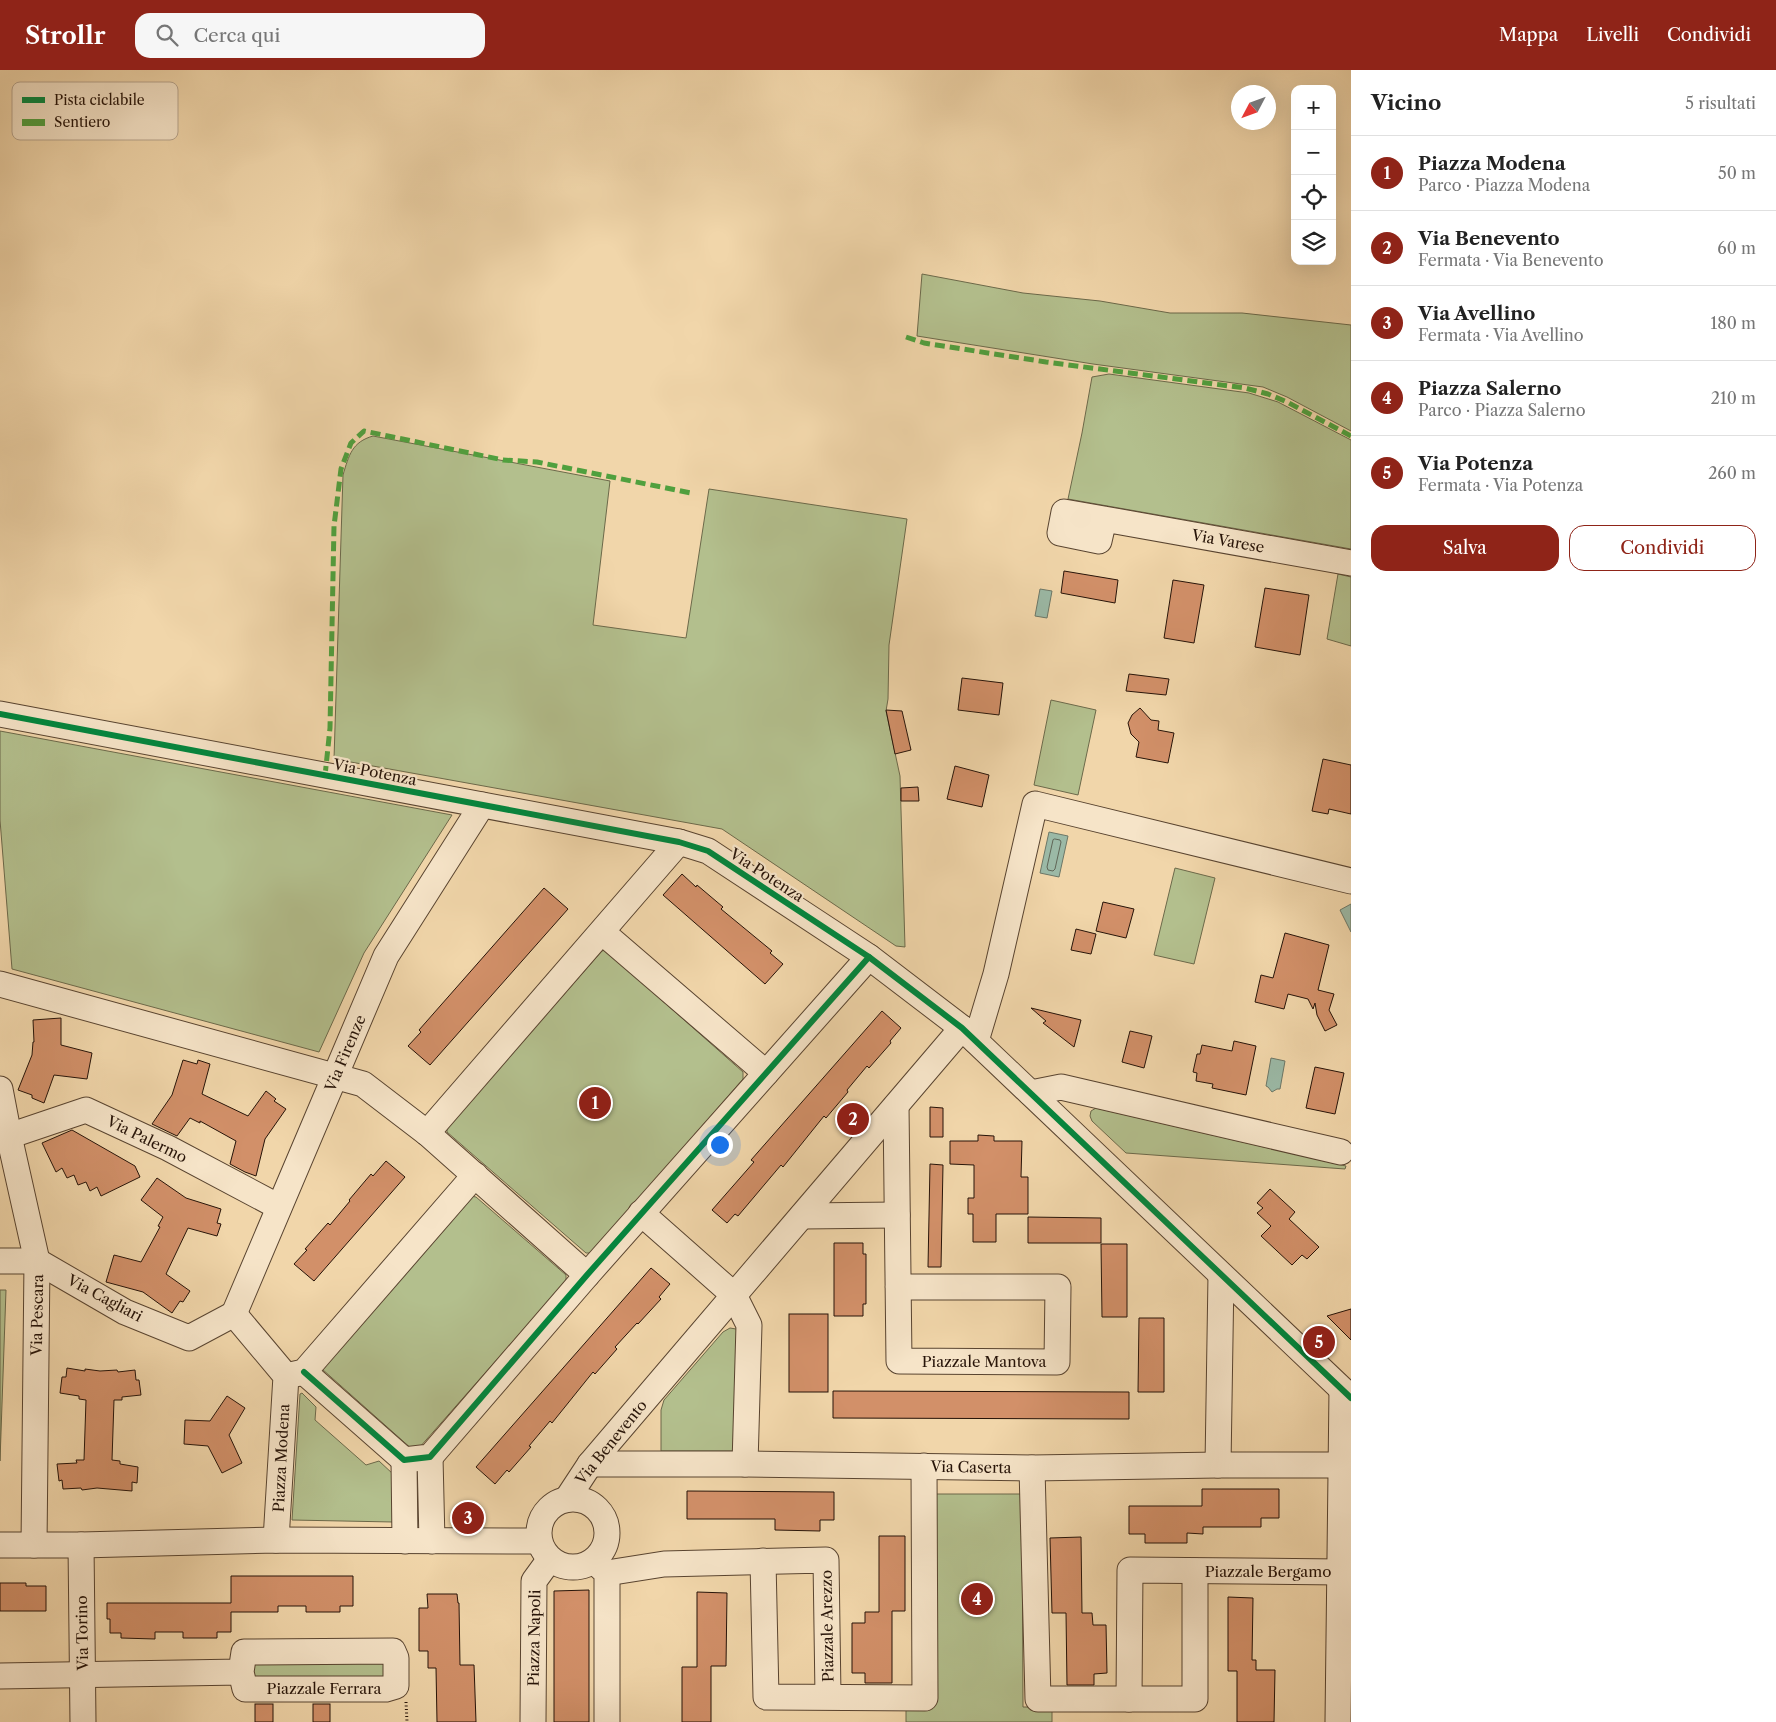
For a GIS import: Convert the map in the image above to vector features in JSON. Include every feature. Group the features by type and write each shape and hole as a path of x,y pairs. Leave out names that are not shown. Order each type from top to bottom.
{"street":[{"name":"Via Varese","path":"1104,519 1351,563"},
{"name":"Via Potenza","path":"0,714 679,842 708,852 869,957 969,1034 1346,1394"},
{"path":"969,1034 996,974 1034,804 1351,881"},
{"name":"Via Firenze","path":"234,1314 386,956 482,805"},
{"path":"427,1133 679,842"},
{"path":"602,932 766,1072"},
{"path":"432,1541 430,1457 587,1275 869,957"},
{"path":"0,984 363,1084 427,1133 587,1275"},
{"name":"Via Benevento","path":"568,1499 590,1464 896,1106 969,1034"},
{"path":"1032,1093 1062,1087 1341,1152"},
{"name":"Via Pescara","path":"0,1090 38,1261 34,1545"},
{"name":"Piazzale Mantova","path":"896,1106 898,1361 1057,1362 1058,1287 898,1288"},
{"name":"Via Palermo","path":"9,1136 86,1110 168,1148 279,1207"},
{"path":"295,1374 475,1175"},
{"path":"642,1213 734,1295 749,1326 745,1464"},
{"path":"802,1216 897,1215"},
{"path":"0,1261 38,1261"},
{"name":"Via Cagliari","path":"38,1261 125,1312 189,1338 234,1314"},
{"path":"1218,1465 1221,1274"},
{"path":"234,1314 295,1374 404,1460 430,1457"},
{"name":"Piazza Modena","path":"276,1540 295,1374"},
{"path":"1338,1722 1341,1572 1346,1465 1346,1394"},
{"path":"404,1460 405,1540"},
{"name":"Via Caserta","path":"590,1464 1032,1468 1346,1465"},
{"name":"Piazzale Arezzo","path":"763,1560 766,1697 925,1698 924,1466"},
{"name":"Piazzale Bergamo","path":"1032,1468 1038,1699 1195,1699 1194,1571"},
{"path":"568,1499 590,1504 604,1520 607,1531 606,1543 601,1553 600,1567 607,1722"},
{"name":"Piazza Napoli","path":"533,1722 534,1581 545,1550 538,1530 541,1519 548,1510 557,1503 568,1499"},
{"path":"0,1545 276,1540 405,1540 545,1550 560,1565 571,1568 583,1566 600,1567"},
{"name":"Via Torino","path":"81,1545 83,1722"},
{"name":"Piazzale Arezzo","path":"600,1567 763,1560 826,1560 828,1696"},
{"name":"Piazzale Bergamo","path":"1129,1699 1130,1570 1341,1572"},
{"name":"Piazzale Ferrara","path":"393,1651 396,1658 396,1686 386,1689 245,1689 241,1672 244,1652 393,1651"},
{"path":"0,1676 241,1672"}],"green space":[{"path":"922,274 1023,293 1100,301 1170,313 1242,313 1351,325 1351,431 1287,397 1263,387 1093,364 917,336"},
{"path":"1109,374 1249,393 1278,402 1351,440 1351,549 1068,499 1092,377"},
{"path":"373,436 610,481 593,625 686,638 709,489 907,519 889,645 886,711 900,776 905,947 896,946 722,829 334,759 343,475 352,450 360,442"},
{"path":"1338,574 1351,577 1351,646 1327,639"},
{"path":"1051,700 1096,710 1078,795 1034,785"},
{"path":"0,731 452,815 364,953 319,1052 12,969 0,820"},
{"path":"1175,868 1215,878 1194,964 1154,955"},
{"path":"605,950 743,1072 743,1079 591,1253 586,1253 447,1132 447,1127 602,951"},
{"path":"1096,1108 1346,1166 1345,1169 1126,1153 1092,1121 1091,1111"},
{"path":"471,1196 476,1197 566,1275 566,1281 419,1448 413,1450 322,1369"},
{"path":"0,1290 6,1290 0,1461"},
{"path":"730,1328 736,1329 741,1334 740,1451 661,1451 661,1410 664,1400 723,1332"},
{"path":"302,1393 316,1407 315,1420 366,1465 379,1461 393,1474 393,1522 292,1520 300,1394"},
{"path":"930,1494 1022,1494 1023,1707 1052,1707 1052,1722 906,1722 906,1705 931,1705"},
{"path":"384,1657 389,1677 255,1683 252,1659"}],"water":[{"path":"1040,589 1052,591 1047,618 1035,616"},
{"path":"1049,832 1068,836 1059,877 1040,873"},
{"path":"1351,904 1351,932 1340,910"},
{"path":"1271,1058 1285,1061 1280,1089 1272,1092 1266,1086"}],"building":[{"path":"1064,571 1118,580 1115,603 1061,593"},
{"path":"1173,580 1204,585 1194,643 1164,638"},
{"path":"1265,588 1309,595 1300,655 1255,647"},
{"path":"1129,674 1169,679 1166,695 1126,691"},
{"path":"962,678 1003,683 999,715 958,710"},
{"path":"1140,708 1151,720 1159,721 1158,730 1174,733 1168,763 1136,757 1139,742 1131,734 1128,723 1132,715"},
{"path":"886,710 902,711 911,750 895,754"},
{"path":"1323,759 1351,765 1351,814 1329,809 1328,814 1312,811"},
{"path":"955,766 989,775 982,807 947,799"},
{"path":"918,787 919,801 901,801 901,788"},
{"path":"682,874 723,907 721,909 772,951 770,953 783,964 765,984 663,895"},
{"path":"544,888 568,909 430,1065 408,1046 421,1032 419,1030"},
{"path":"1103,902 1134,909 1126,938 1096,931"},
{"path":"1076,929 1096,934 1091,954 1071,950"},
{"path":"1285,933 1329,945 1318,990 1334,994 1329,1010 1337,1025 1325,1031 1317,1015 1315,1003 1313,1009 1308,999 1288,994 1284,1009 1255,1002 1261,975 1273,978"},
{"path":"1031,1008 1081,1020 1074,1047 1043,1023 1046,1021"},
{"path":"882,1011 901,1028 890,1041 891,1043 869,1068 867,1066 847,1090 848,1092 826,1118 824,1116 783,1167 781,1165 738,1216 735,1214 727,1223 712,1210 754,1162 751,1160"},
{"path":"61,1018 61,1045 92,1053 87,1079 54,1075 44,1103 32,1098 32,1095 18,1090 32,1055 34,1042 33,1020"},
{"path":"1130,1031 1152,1036 1144,1068 1122,1062"},
{"path":"1234,1041 1256,1046 1246,1095 1212,1088 1213,1084 1196,1081 1197,1073 1193,1072 1197,1054 1200,1054 1202,1045 1232,1051"},
{"path":"183,1060 197,1064 198,1060 210,1064 202,1094 248,1116 266,1091 276,1099 274,1101 286,1109 265,1139 256,1176 230,1164 236,1141 200,1121 200,1123 190,1118 177,1136 152,1124 172,1095"},
{"path":"1315,1067 1344,1073 1335,1114 1306,1108"},
{"path":"930,1107 943,1108 943,1137 930,1137"},
{"path":"72,1130 135,1166 140,1177 101,1196 97,1187 90,1191 86,1182 78,1185 74,1175 67,1178 62,1168 56,1172 42,1143"},
{"path":"978,1135 994,1136 994,1141 1022,1141 1021,1177 1028,1177 1028,1214 996,1214 996,1242 973,1242 973,1214 968,1214 968,1198 974,1198 974,1165 950,1164 950,1141 978,1141"},
{"path":"386,1161 405,1177 314,1281 294,1264 328,1223 330,1225 371,1174 373,1176"},
{"path":"930,1164 943,1165 941,1267 928,1267"},
{"path":"157,1178 186,1198 221,1209 217,1223 221,1224 217,1236 188,1228 166,1274 190,1291 183,1302 180,1301 172,1313 143,1292 106,1282 114,1255 141,1262 160,1227 158,1226 163,1217 141,1200"},
{"path":"1270,1189 1295,1212 1289,1219 1319,1247 1307,1259 1302,1255 1292,1265 1261,1236 1271,1226 1257,1213 1263,1208 1257,1203"},
{"path":"1028,1217 1101,1218 1101,1243 1028,1243"},
{"path":"834,1243 863,1243 863,1254 866,1254 866,1304 863,1304 863,1316 834,1316"},
{"path":"1101,1244 1127,1244 1127,1317 1102,1317"},
{"path":"651,1268 670,1284 659,1297 661,1299 615,1347 617,1349 595,1374 593,1372 509,1472 507,1470 495,1484 476,1467"},
{"path":"1351,1309 1351,1340 1327,1316"},
{"path":"789,1314 828,1314 828,1392 789,1392"},
{"path":"1139,1318 1164,1318 1164,1392 1138,1392"},
{"path":"67,1368 85,1371 85,1369 100,1371 117,1370 118,1372 135,1370 136,1380 139,1380 141,1395 114,1400 112,1460 120,1461 120,1464 138,1467 137,1483 132,1482 132,1491 97,1488 82,1490 81,1488 63,1489 62,1480 59,1481 57,1464 77,1463 76,1460 84,1460 86,1400 79,1399 79,1396 60,1393 62,1377 66,1377"},
{"path":"833,1391 1129,1392 1129,1419 833,1418"},
{"path":"227,1396 245,1408 229,1435 242,1463 222,1473 208,1446 184,1444 185,1420 210,1421"},
{"path":"1202,1489 1279,1489 1279,1518 1261,1518 1261,1527 1203,1527 1203,1534 1187,1533 1187,1543 1145,1543 1145,1534 1129,1534 1129,1506 1202,1506"},
{"path":"687,1491 834,1492 834,1520 820,1520 820,1531 775,1530 775,1519 687,1519"},
{"path":"879,1536 905,1536 905,1611 892,1611 892,1683 865,1683 865,1673 852,1673 852,1623 865,1623 865,1612 879,1612"},
{"path":"1081,1537 1082,1613 1092,1613 1093,1625 1106,1625 1107,1673 1094,1674 1094,1685 1067,1685 1066,1613 1052,1613 1050,1538"},
{"path":"231,1576 353,1576 353,1606 340,1606 340,1612 306,1612 306,1606 278,1606 278,1612 231,1612 231,1632 217,1632 217,1638 183,1638 183,1632 155,1632 155,1639 121,1638 121,1633 110,1633 110,1619 107,1619 107,1603 231,1603"},
{"path":"0,1583 26,1583 26,1586 46,1586 46,1611 0,1611"},
{"path":"589,1590 589,1722 554,1722 554,1591"},
{"path":"697,1592 727,1593 726,1666 711,1666 711,1722 682,1722 682,1667 697,1667"},
{"path":"427,1594 457,1594 459,1603 460,1665 474,1665 476,1722 437,1722 436,1668 428,1668 428,1651 419,1651 419,1608 428,1608"},
{"path":"1228,1597 1253,1598 1252,1660 1256,1660 1256,1670 1275,1670 1274,1722 1237,1722 1237,1671 1228,1671"},
{"path":"255,1704 273,1704 273,1722 255,1722"},
{"path":"313,1704 330,1704 330,1722 313,1722"}],"marked path":[{"path":"906,337 924,343 1046,362 1245,388 1268,394 1287,402 1351,436"},
{"path":"325,776 330,728 334,526 341,469 351,443 364,431 503,460 537,462 691,493"}],"cycle path":[{"path":"0,714 679,842 708,851 869,957 962,1028 1351,1398"},
{"path":"304,1372 404,1460 430,1457 587,1275 869,957"}],"place":[{"name":"Piazza Modena","path":"595,1103"},
{"name":"Via Benevento","path":"853,1119"},
{"name":"Via Potenza","path":"1319,1342"},
{"name":"Via Avellino","path":"468,1518"},
{"name":"Piazza Salerno","path":"977,1599"}]}
